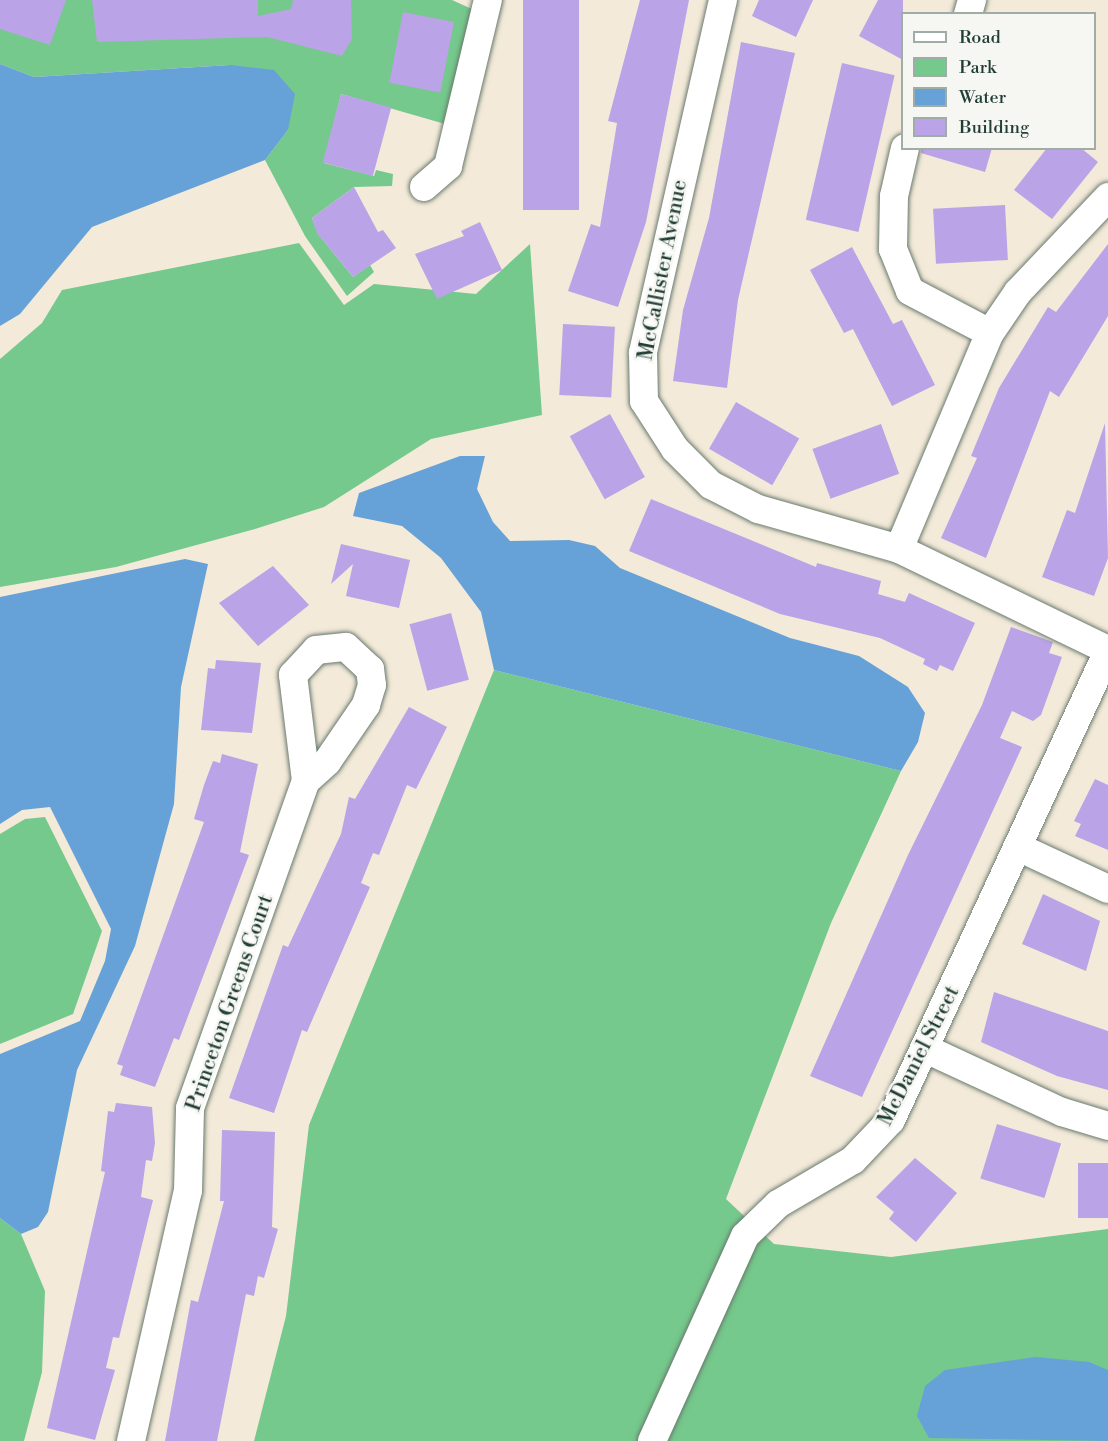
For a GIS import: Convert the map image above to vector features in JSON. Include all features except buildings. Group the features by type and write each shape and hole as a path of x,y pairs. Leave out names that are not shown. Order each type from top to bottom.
{"street":[{"path":"424,188 448,166 486,0"},
{"name":"McCallister Avenue","path":"723,0 643,353 644,401 675,449 711,485 758,509 899,549 1108,651"},
{"path":"905,150 894,196 893,249 910,291 990,333"},
{"path":"899,549 990,333 1018,292 1108,197"},
{"name":"McDaniel Street","path":"652,1441 745,1236 778,1204 866,1149 891,1120 926,1049 1108,651"},
{"name":"Princeton Greens Court","path":"131,1441 188,1191 190,1108 306,781"},
{"path":"1018,848 1108,889"},
{"path":"926,1049 1070,1116 1108,1126"}],"green space":[{"path":"0,0 452,0 474,10 445,124 341,94 324,163 374,176 376,170 393,174 392,186 354,187 312,218 318,234 353,277 370,265 374,272 347,296 305,236 265,160 288,130 230,65 34,77 0,64"},
{"path":"299,243 344,305 374,284 476,294 530,244 542,415 431,439 324,507 255,529 116,567 0,587 0,359 42,323 62,290"},
{"path":"494,670 901,771 831,923 726,1199 774,1244 891,1257 1108,1229 1108,1441 254,1441 286,1316 309,1125"},
{"path":"45,817 102,931 73,1014 0,1044 0,834 25,819"},
{"path":"0,1218 21,1234 45,1291 42,1372 24,1441 0,1441"}],"water":[{"path":"0,64 34,77 230,65 274,70 295,94 288,130 265,160 92,227 20,314 0,326"},
{"path":"460,456 485,456 477,489 493,522 510,541 569,540 595,546 620,568 790,638 859,656 908,687 925,713 918,742 901,771 494,670 481,612 441,558 402,526 353,516 359,493"},
{"path":"185,559 208,564 181,687 174,804 135,946 77,1070 48,1212 38,1227 21,1234 0,1218 0,1054 80,1021 105,961 111,929 50,807 22,810 0,824 0,597"},
{"path":"1036,1357 1089,1362 1108,1370 1108,1441 929,1438 917,1416 925,1386 945,1370"}]}
